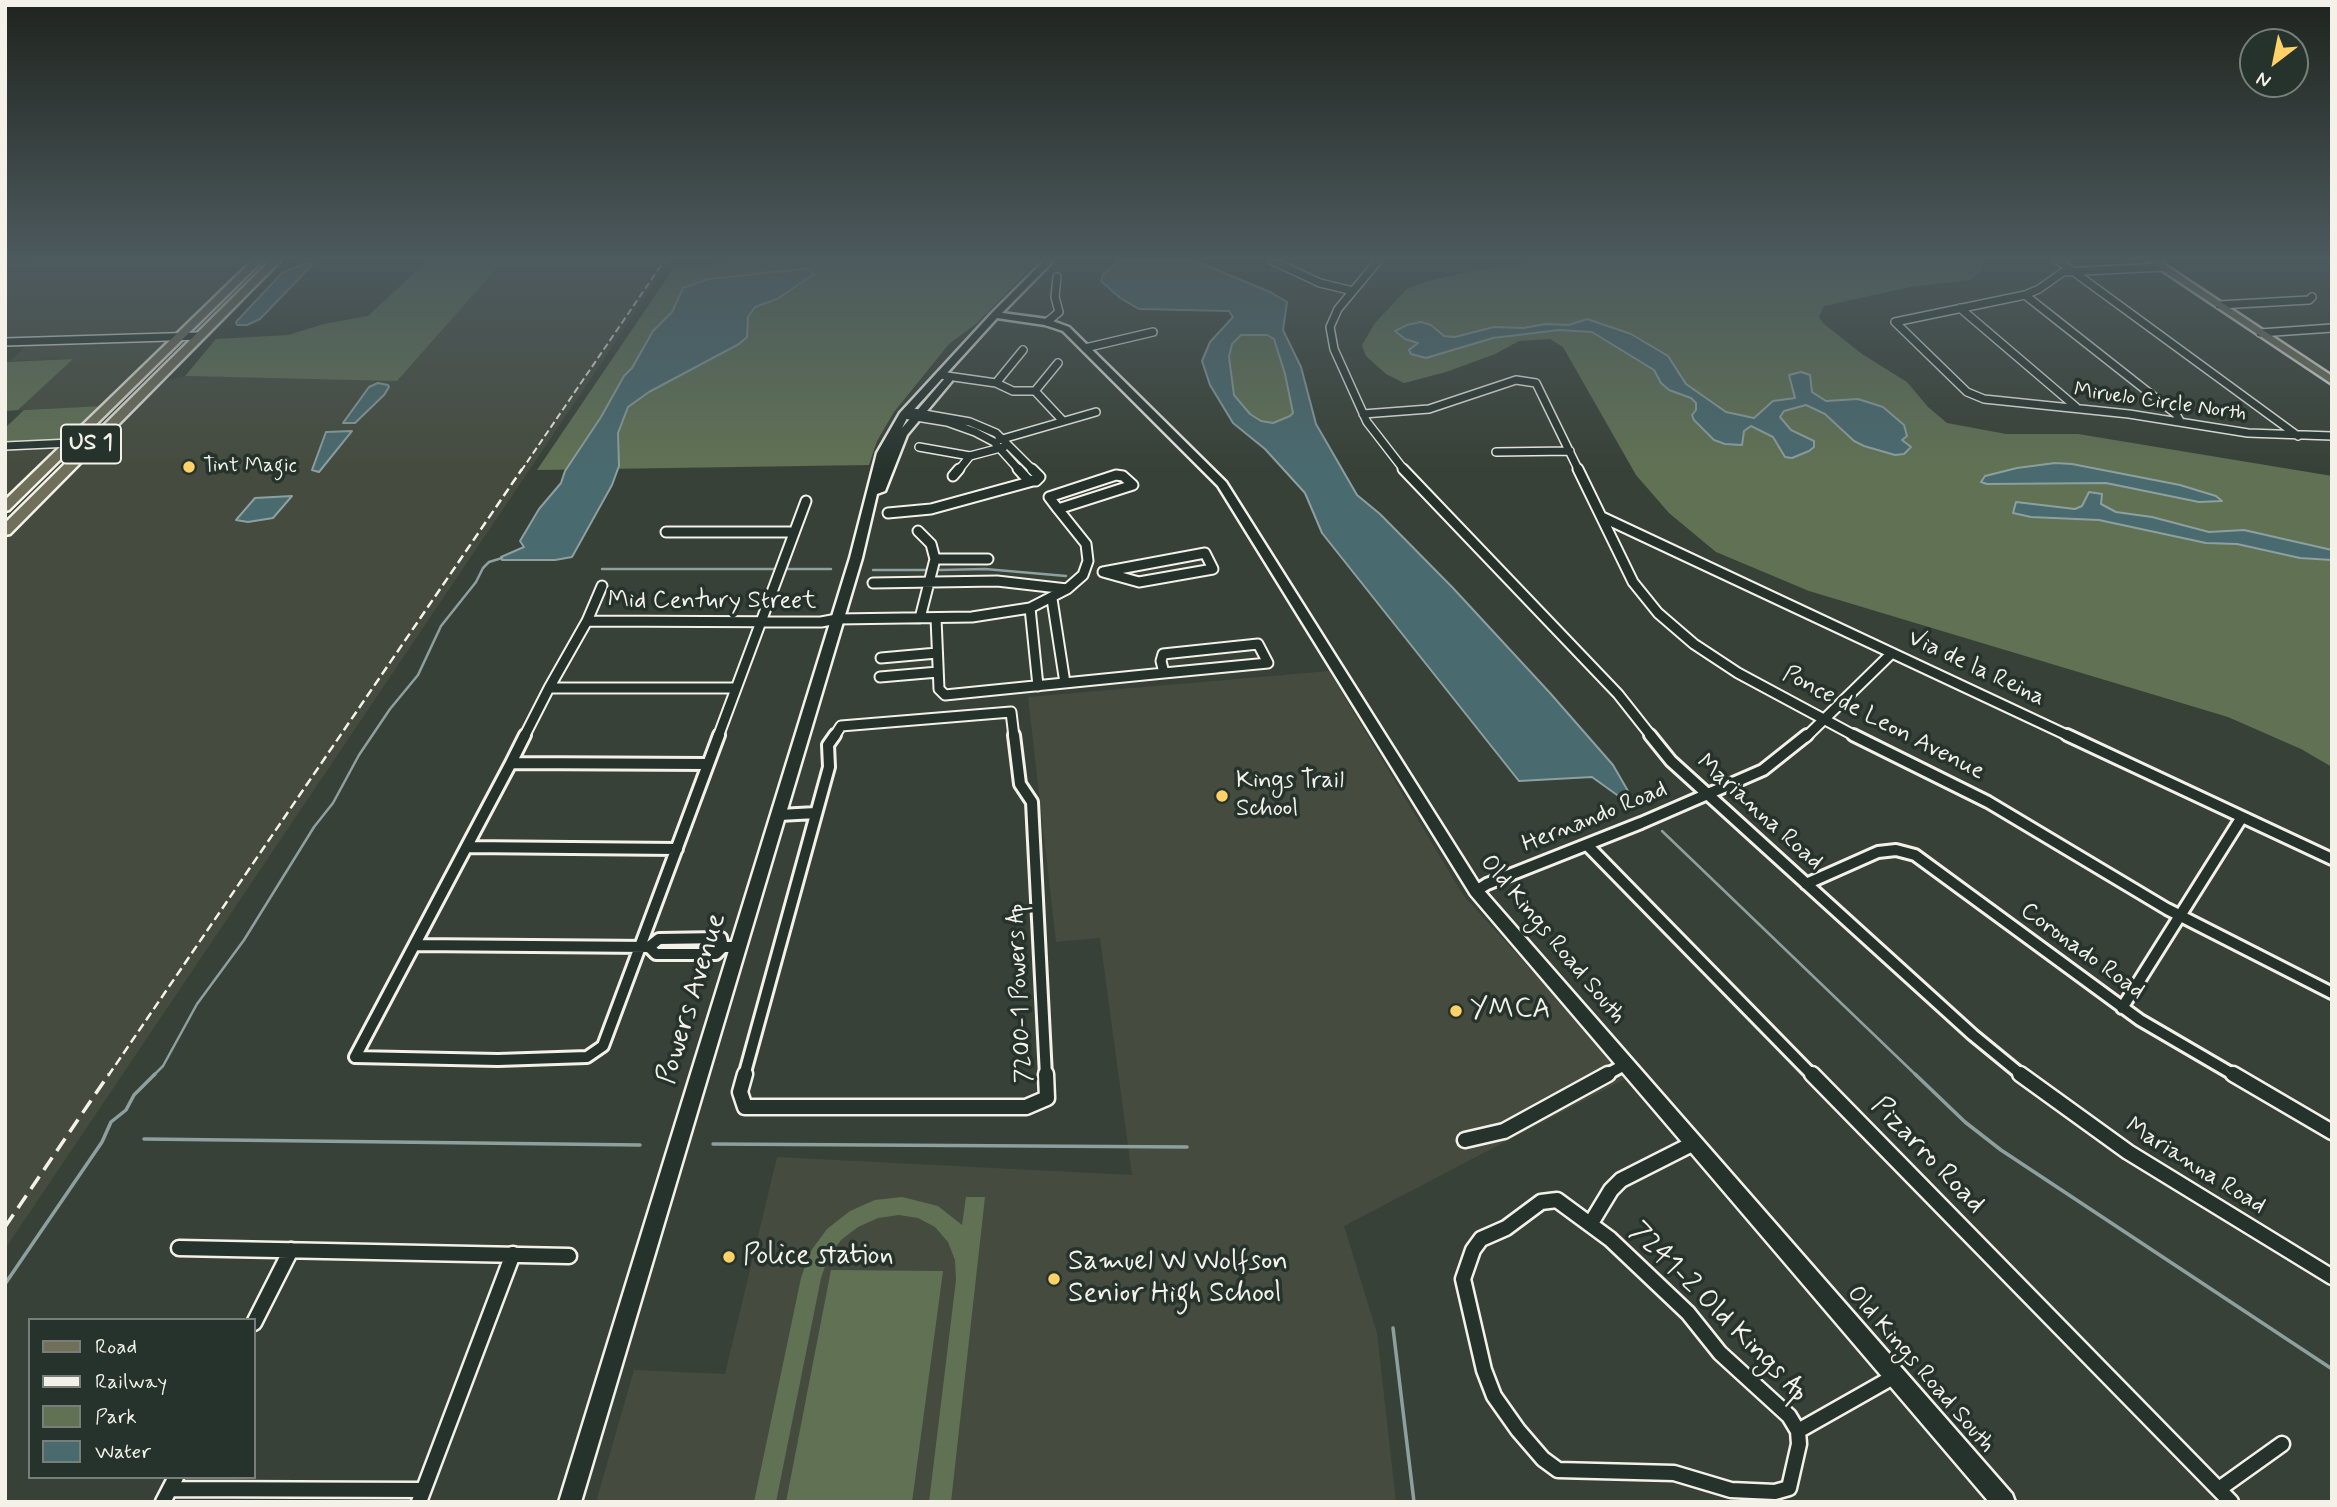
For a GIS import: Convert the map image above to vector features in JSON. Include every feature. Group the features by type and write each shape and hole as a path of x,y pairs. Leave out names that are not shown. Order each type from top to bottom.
{"main road":[{"name":"US 1","path":"5,508 184,331"},
{"name":"US 1","path":"5,531 205,331"},
{"path":"2260,332 2332,381"},
{"path":"5,508 27,508"}],"street":[{"name":"Powers Avenue","path":"570,1502 731,947 779,815 869,513 876,469 888,439 985,331"},
{"name":"Old Kings Road South","path":"1068,331 1222,484 1476,891 2004,1502"},
{"name":"Marianna Road","path":"1330,331 1334,349 1363,414 1390,454 1609,684 1671,761 1973,1035 2041,1091 2128,1152 2332,1277"},
{"name":"Miruelo Circle North","path":"1905,331 1967,392 1984,399 2180,421 2248,433 2332,436"},
{"path":"1987,331 2076,408"},
{"path":"2071,331 2176,414 2180,421"},
{"path":"2155,331 2298,436"},
{"path":"2260,332 2272,331"},
{"path":"1085,348 1153,332"},
{"path":"5,342 200,336"},
{"path":"996,383 1023,350"},
{"path":"1035,391 1058,363"},
{"path":"945,376 996,383 1013,391 1035,391 1063,421"},
{"name":"Ponce de Leon Avenue","path":"1363,414 1437,407 1516,380 1530,380 1539,385 1633,582 1671,626 1714,659 1823,720 1988,802 2180,915 2332,993"},
{"path":"993,442 1096,412"},
{"path":"888,513 931,509 1040,477 1003,438 970,422 912,413"},
{"path":"912,413 967,428 993,442 1028,480 1033,481"},
{"path":"5,446 93,442"},
{"path":"919,447 970,456 1011,446"},
{"path":"1496,452 1570,451"},
{"path":"953,476 970,456"},
{"path":"1058,509 1133,485 1123,476 1116,475 1049,496 1058,509 1087,549 1088,561 1083,575 1205,553 1213,569 1139,582 1103,572"},
{"path":"601,586 587,621 355,1057 498,1060 594,1054 604,1046 645,947 677,849 806,501"},
{"name":"Via de la Reina","path":"1602,517 2332,859"},
{"path":"918,531 931,544 935,559 920,618"},
{"path":"666,532 794,532"},
{"path":"935,559 988,559"},
{"name":"Mid Century Street","path":"587,621 821,622 837,619 986,616 1030,608 1052,599 1083,575"},
{"path":"873,583 997,582 1067,589"},
{"path":"1052,599 1065,683"},
{"path":"1030,608 1038,686"},
{"path":"936,618 939,689 945,695 1268,663 1258,643 1206,648 1163,654 1161,661 1164,673"},
{"path":"881,659 937,653"},
{"name":"Hernando Road","path":"1476,891 1487,884 1736,783 1777,761 1892,653"},
{"path":"880,677 938,672"},
{"path":"549,688 736,688"},
{"name":"7200-1 Powers Ap","path":"1011,712 1020,783 1032,802 1047,1098 1026,1108 745,1107 740,1092 816,813 829,767 828,746 841,726 1011,712"},
{"path":"511,763 708,764"},
{"path":"779,815 816,813"},
{"path":"2122,1008 2242,817"},
{"name":"Pizarro Road","path":"1587,845 2231,1502"},
{"path":"467,847 677,849"},
{"name":"Coronado Road","path":"1806,884 1878,852 1896,850 1915,855 2122,1008 2332,1132"},
{"path":"415,945 645,947 656,954 716,954 731,947"},
{"path":"1465,1140 1504,1131 1626,1064"},
{"path":"1591,1223 1611,1190 1621,1180 1694,1143"},
{"name":"7241-2 Old Kings Ap","path":"1557,1200 1591,1223 1688,1313 1720,1353 1789,1416 1798,1431 1799,1444 1789,1488 1775,1492 1719,1488 1674,1473 1558,1469 1543,1459 1494,1396 1484,1370 1463,1279 1473,1250 1481,1239 1506,1228 1541,1202 1557,1200"},
{"path":"179,1248 569,1256"},
{"path":"256,1319 291,1250"},
{"path":"169,1489 421,1496 513,1254"},
{"path":"1798,1431 1895,1376"},
{"path":"2219,1489 2282,1444"}],"shaded area":[{"path":"5,331 177,331 173,334 5,340"},
{"path":"440,331 623,331 5,1249 5,540 159,382 185,376 397,380"},
{"path":"168,338 170,341 104,406 18,410 72,359 10,361 30,342"},
{"path":"5,448 54,448 5,500"},
{"path":"1329,671 1463,895 1629,1077 1344,1226 1377,1333 1396,1502 596,1502 634,1370 725,1374 777,1157 1132,1175 1100,938 1056,942 1028,697"}],"green space":[{"path":"300,331 441,331 397,381 185,376 216,339 288,335"},
{"path":"631,331 966,331 949,344 894,412 877,441 869,465 537,470"},
{"path":"1370,331 1833,331 1862,354 1907,382 1928,407 1947,423 2006,434 2078,434 2332,476 2332,767 2301,749 2228,717 1809,591 1716,552 1669,513 1636,475 1563,347 1550,339 1519,341 1495,354 1446,372 1404,383 1386,374 1366,356 1362,345"},
{"path":"1241,335 1267,335 1274,339 1285,374 1293,414 1290,416 1273,423 1261,421 1250,414 1234,395 1229,357 1232,343"},
{"path":"73,359 18,410 5,411 5,362"},
{"path":"102,406 65,440 5,444 5,428 24,410"},
{"path":"902,1197 938,1206 962,1225 966,1197 985,1197 951,1502 929,1502 956,1280 955,1260 948,1242 935,1227 918,1218 899,1215 878,1218 858,1227 841,1240 828,1258 821,1278 776,1502 754,1502 801,1278 810,1252 827,1229 850,1211 875,1200"},
{"path":"831,1270 943,1271 912,1502 786,1502"}],"water":[{"path":"653,331 747,331 747,337 739,344 649,392 628,407 618,433 619,466 612,485 572,557 555,560 502,560 501,557 524,547 520,541 539,509 561,483 565,471 624,376 632,368"},
{"path":"1220,331 1284,331 1301,367 1316,424 1357,495 1380,514 1453,588 1550,693 1613,765 1628,791 1630,802 1592,777 1519,781 1322,533 1305,493 1265,449 1233,423 1210,385 1202,361 1210,342","holes":["1241,335 1267,335 1274,339 1293,413 1273,423 1261,421 1250,414 1234,395 1229,357 1232,344"]},
{"path":"1395,331 1438,331 1444,336 1455,337 1477,331 1548,331 1493,338 1426,358 1411,354 1409,350 1418,343 1405,339"},
{"path":"1581,331 1623,331 1631,334 1668,356 1686,384 1726,412 1754,418 1773,401 1795,398 1789,375 1801,372 1810,375 1812,392 1826,401 1858,399 1883,407 1904,425 1907,436 1902,440 1911,447 1904,454 1895,455 1864,446 1854,441 1825,414 1806,405 1784,411 1780,417 1791,430 1814,441 1814,447 1809,451 1792,458 1785,457 1773,437 1751,426 1744,431 1742,445 1725,444 1714,440 1694,420 1692,415 1696,410 1696,403 1691,398 1669,390 1661,383 1654,370 1592,332"},
{"path":"378,383 389,387 384,395 355,423 343,423 369,387"},
{"path":"352,431 319,472 312,470 326,432"},
{"path":"2055,463 2180,485 2216,496 2222,501 2199,502 2106,483 1981,482 1985,476"},
{"path":"2089,492 2102,494 2101,504 2116,512 2152,517 2209,532 2244,530 2332,550 2332,560 2300,558 2237,544 2206,543 2099,520 2031,517 2013,513 2016,502 2075,509 2082,506"},
{"path":"292,496 273,518 248,522 236,520 255,498"}],"waterway":[{"path":"5,1284 102,1142 111,1122 126,1110 134,1095 163,1066 197,1004 244,940 314,827 333,803 359,755 390,709 418,675 441,626 476,582 483,568 489,562 502,558"},
{"path":"602,569 831,569"},
{"path":"940,570 985,569 1066,576"},
{"path":"873,570 926,570"},
{"path":"1662,831 1917,1076"},
{"path":"1915,1074 1965,1122 2001,1150 2332,1369"},
{"path":"144,1139 640,1145"},
{"path":"713,1144 1187,1147"},
{"path":"1393,1328 1414,1502"}],"railway":[{"path":"521,471 616,331"},
{"path":"108,1076 522,469"},
{"path":"5,1227 109,1074"}],"place":[{"name":"Tint Magic","path":"189,467"},
{"name":"Kings Trail School","path":"1222,796"},
{"name":"YMCA","path":"1456,1011"},
{"name":"Police station","path":"729,1257"},
{"name":"Samuel W Wolfson Senior High School","path":"1054,1279"}]}
